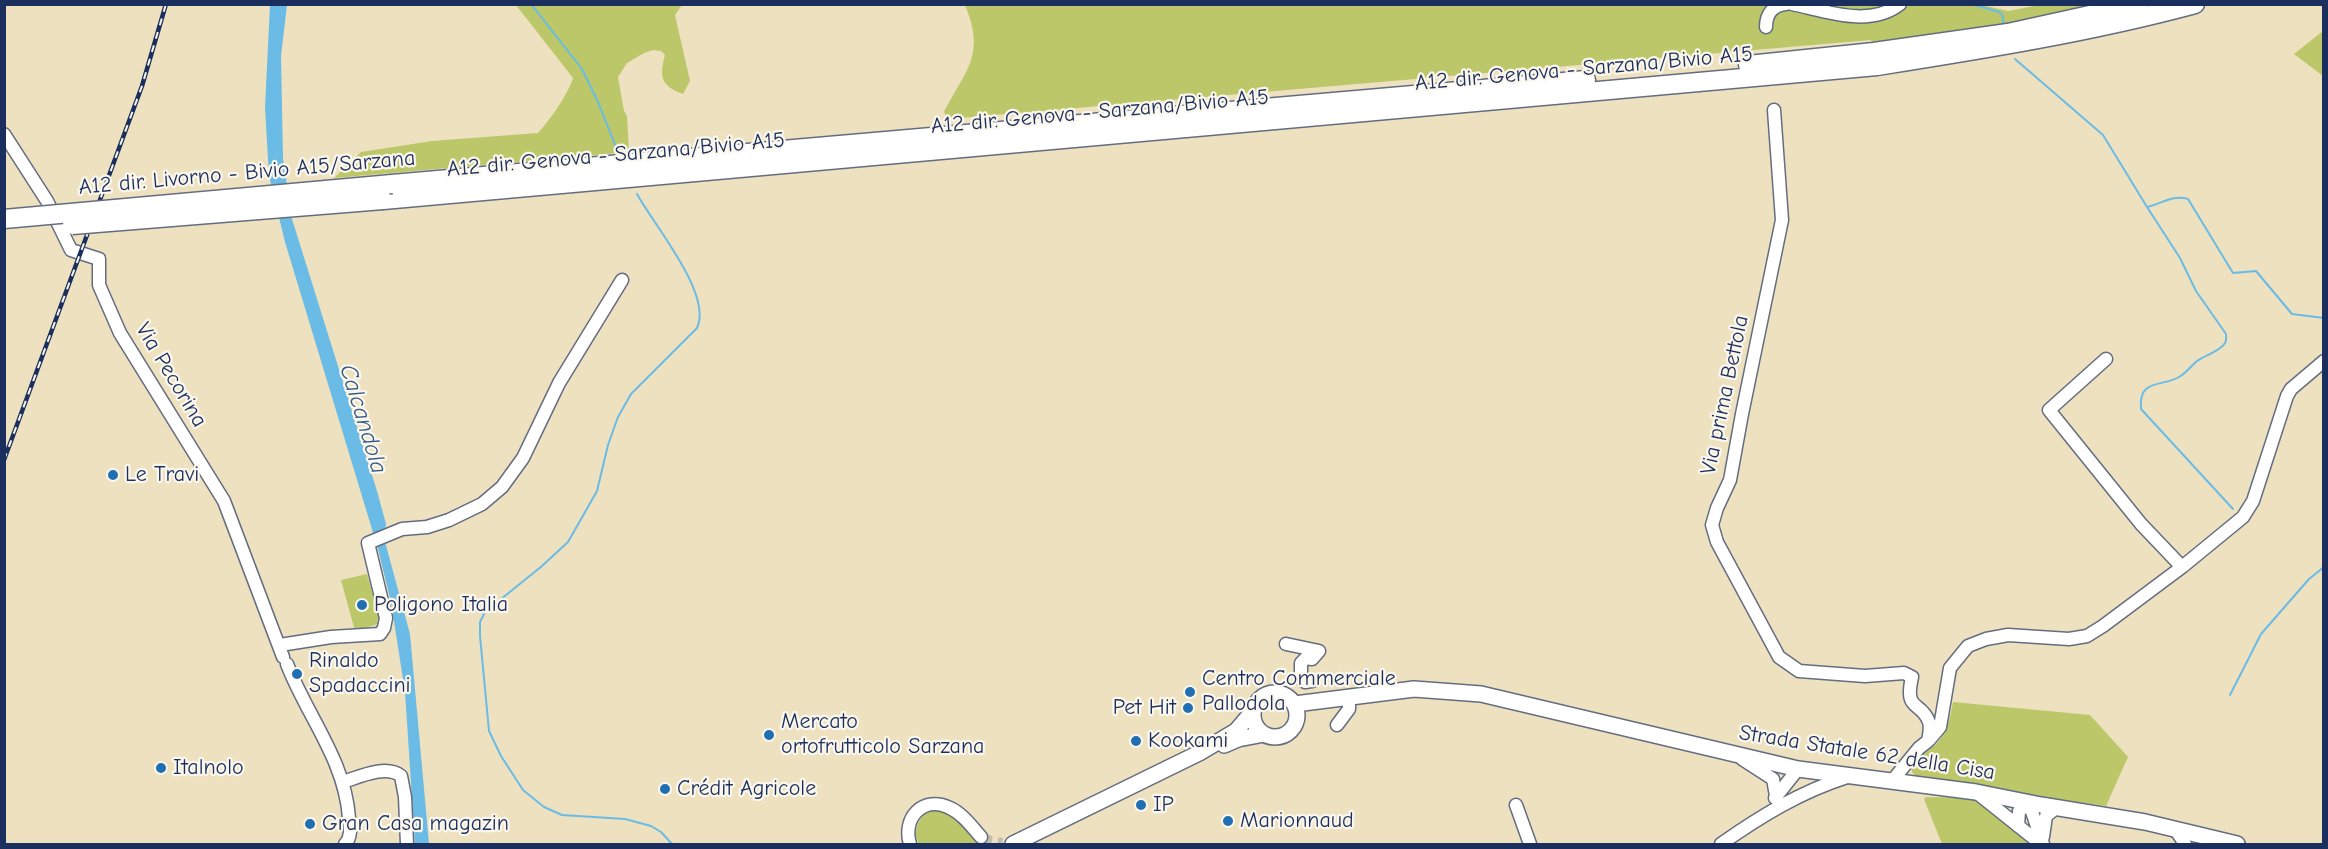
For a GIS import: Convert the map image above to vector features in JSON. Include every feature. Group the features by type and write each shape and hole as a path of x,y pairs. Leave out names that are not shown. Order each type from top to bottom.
{"highway":[{"name":"A12 dir. Livorno - Bivio A15/Sarzana","path":"4,219 388,192 1751,65 1874,52 2008,33 2140,4"},
{"name":"A12 dir. Genova - Sarzana/Bivio A15","path":"4,231 388,192 1877,66 2009,46 2157,15 2195,4"}],"main road":[{"name":"Strada Statale 62 della Cisa","path":"1013,844 1199,753 1236,731 1259,700 1270,693 1286,696 1295,704 1414,689 1481,694 1798,769 1976,792 2145,822 2237,844"},
{"name":"Strada Statale 62 della Cisa","path":"1199,753 1238,739 1263,734 1273,737 1283,736 1316,707 1349,696"},
{"path":"1295,704 1298,714 1295,724"},
{"path":"1253,711 1256,727 1263,734"}],"street":[{"path":"1766,27 1766,19 1771,10 1786,4"},
{"path":"1792,4 1845,15 1866,16 1882,14 1900,4"},
{"name":"Via prima Bettola","path":"1773,110 1782,220 1730,480 1712,525 1717,542 1779,657 1799,671 1864,676 1909,674 1912,677 1909,696 1911,704 1926,716 1930,725 1928,741"},
{"name":"Via Pecorina","path":"4,134 46,201 71,250 99,259 99,285 120,333 225,501 267,619 285,661 322,731 343,782 350,831 349,840 345,844"},
{"path":"280,645 331,637 380,634 386,618 370,542 399,531 428,527 449,520 482,504 502,487 523,458 570,364 622,280"},
{"path":"2106,359 2049,410 2141,524 2182,567"},
{"path":"1893,782 1918,748 1928,741 1940,727 1950,668 1968,646 1986,639 2008,635 2069,639 2087,636 2182,567 2242,518 2253,501 2287,396 2324,361"},
{"path":"1286,644 1319,651 1312,659 1306,658 1301,663 1301,679 1305,682 1312,681"},
{"path":"1336,725 1349,709 1349,696"},
{"path":"1736,756 1773,779 1776,796"},
{"path":"1770,811 1776,796 1798,769"},
{"path":"1798,769 1801,780 1798,796"},
{"path":"343,782 387,771 396,772 401,776 405,797 407,844"},
{"path":"1721,844 1770,811 1798,796 1847,777"},
{"path":"1976,792 2043,844"},
{"path":"2019,826 2019,811 2029,803 2043,844"},
{"path":"910,844 907,831 910,820 916,811 926,805 948,807 960,814 981,837"},
{"path":"1516,805 1530,844"},
{"path":"2043,844 2044,821 2049,812 2056,808"},
{"path":"2175,829 2185,844"}],"green space":[{"path":"2045,4 2140,5 1874,52 1871,40 948,119 944,112 971,62 974,37 965,5 1888,5 1883,18 1893,15 1906,5 1982,5 2008,11"},
{"path":"516,5 682,5 675,15 690,81 683,94 666,84 662,75 665,55 661,51 653,50 644,53 627,63 618,77 627,116 629,152 334,178 361,152 432,141 538,133 563,100 573,78"},
{"path":"2323,31 2323,76 2294,54"},
{"name":"Poligono Italia","path":"367,574 380,619 377,620 378,624 355,631 341,580"},
{"path":"1953,702 2090,715 2128,757 2106,806 1920,780 1912,772 1915,761 1941,738 1949,720"},
{"path":"1926,797 1972,800 1986,805 2033,844 1942,844 1924,799"},
{"path":"937,810 951,816 979,843 919,844 915,834 919,821 924,815"}],"water":[{"name":"Calcandola","path":"270,5 287,5 281,56 283,158 292,219 377,491 386,524 384,538 410,634 429,844 415,844 405,692 391,602 378,549 285,242 269,176 265,108"}],"waterway":[{"path":"531,4 582,69 616,147"},
{"path":"1971,4 1999,12 2002,14 2004,26"},
{"path":"2015,59 2103,135 2147,207 2173,199 2188,199 2233,273 2256,271 2292,314 2324,318"},
{"path":"637,194 689,279 697,297 700,314 697,328 631,394 618,417 608,445 597,491 568,542 485,612 480,622 480,636 489,731 501,756 523,790 544,807 562,815 625,819 651,826 661,832 672,844"},
{"path":"2147,207 2180,258 2196,291 2226,334 2226,339 2220,348 2197,361 2184,374 2147,388 2143,392 2141,409 2233,509"},
{"path":"2230,695 2261,634 2309,579 2324,567"}],"tunnel":[{"path":"981,837 990,842 1002,844"}],"railway":[{"path":"4,460 142,86 166,4"}],"place":[{"name":"Le Travi","path":"113,475"},
{"name":"Poligono Italia","path":"362,605"},
{"name":"Rinaldo Spadaccini","path":"297,674"},
{"name":"Centro Commerciale Pallodola","path":"1190,692"},
{"name":"Pet Hit","path":"1188,708"},
{"name":"Mercato ortofrutticolo Sarzana","path":"769,735"},
{"name":"Kookami","path":"1136,741"},
{"name":"Italnolo","path":"161,768"},
{"name":"Crédit Agricole","path":"665,789"},
{"name":"IP","path":"1141,805"},
{"name":"Marionnaud","path":"1228,821"},
{"name":"Gran Casa magazin","path":"310,824"}]}
